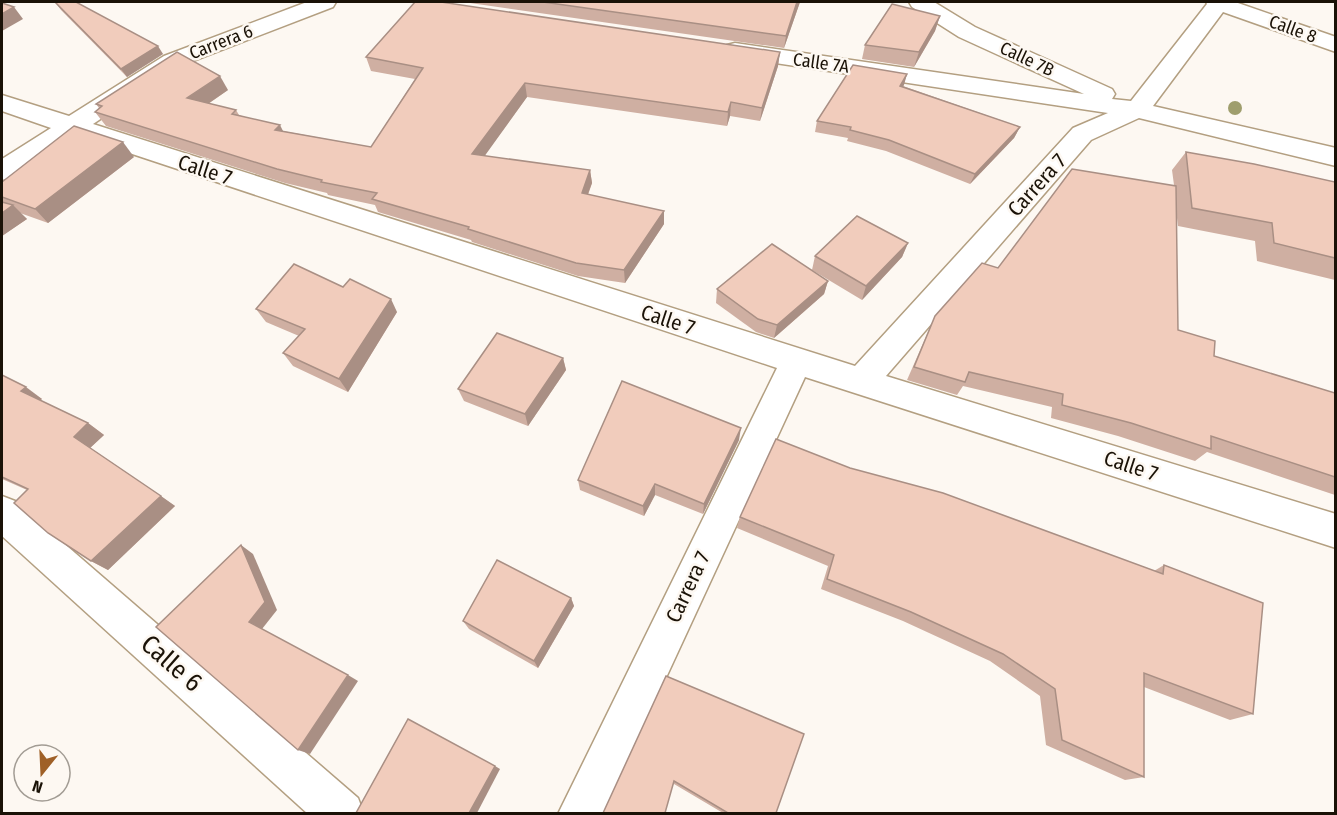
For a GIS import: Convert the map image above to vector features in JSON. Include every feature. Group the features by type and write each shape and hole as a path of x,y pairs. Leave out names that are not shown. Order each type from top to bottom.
{"street":[{"name":"Carrera 6","path":"2,171 172,61 326,2"},
{"name":"Calle 7B","path":"920,2 967,32 1137,110"},
{"name":"Carrera 7","path":"862,381 1082,134 1137,110 1217,2"},
{"name":"Calle 8","path":"1217,2 1335,45"},
{"name":"Calle 7A","path":"715,47 1137,110 1335,157"},
{"name":"Calle 7","path":"2,103 796,361 1335,531"},
{"name":"Carrera 7","path":"580,813 796,361"},
{"name":"Calle 6","path":"2,513 342,813"}],"building":[{"path":"55,2 76,2 158,46 121,69"},
{"path":"415,2 441,2 780,52 762,108 731,102 728,112 525,83 472,154 590,170 582,193 664,211 624,270 576,263 468,229 469,227 372,199 377,193 321,182 322,180 277,169 95,112 102,106 96,104 177,52 220,76 187,98 236,110 232,114 280,125 275,130 371,147 423,68 366,57"},
{"path":"543,2 797,2 786,36"},
{"path":"2,3 14,7 2,14"},
{"path":"892,4 940,16 919,52 865,45"},
{"path":"853,65 907,74 900,86 1020,127 975,174 889,140 850,130 851,127 817,121"},
{"path":"74,126 123,142 35,209 2,197 2,182"},
{"path":"1186,152 1335,182 1335,258 1274,243 1272,223 1192,208"},
{"path":"1072,169 1176,186 1178,330 1215,341 1214,356 1335,393 1335,477 1211,436 1211,449 1131,423 1062,405 1063,394 969,372 965,382 914,367 935,316 982,263 998,268"},
{"path":"2,202 13,205 2,213"},
{"path":"857,216 908,243 866,286 815,256"},
{"path":"772,244 828,281 777,325 758,319 717,289"},
{"path":"294,264 343,287 350,279 391,299 339,379 283,353 305,329 256,309"},
{"path":"497,333 563,358 525,414 458,389"},
{"path":"2,375 26,387 21,391 88,423 74,437 161,496 91,561 48,533 14,503 28,489 2,477"},
{"path":"622,381 741,428 704,504 655,484 643,506 578,480"},
{"path":"776,439 850,468 943,493 1163,574 1164,565 1263,603 1253,714 1144,673 1144,777 1062,740 1055,689 1003,654 911,612 827,579 834,555 740,517"},
{"path":"241,545 265,602 249,622 348,675 298,750 156,627"},
{"path":"497,560 571,598 534,661 463,621"},
{"path":"666,676 804,734 776,813 728,813 674,781 665,813 603,813"},
{"path":"408,719 495,766 469,813 356,813"}]}
